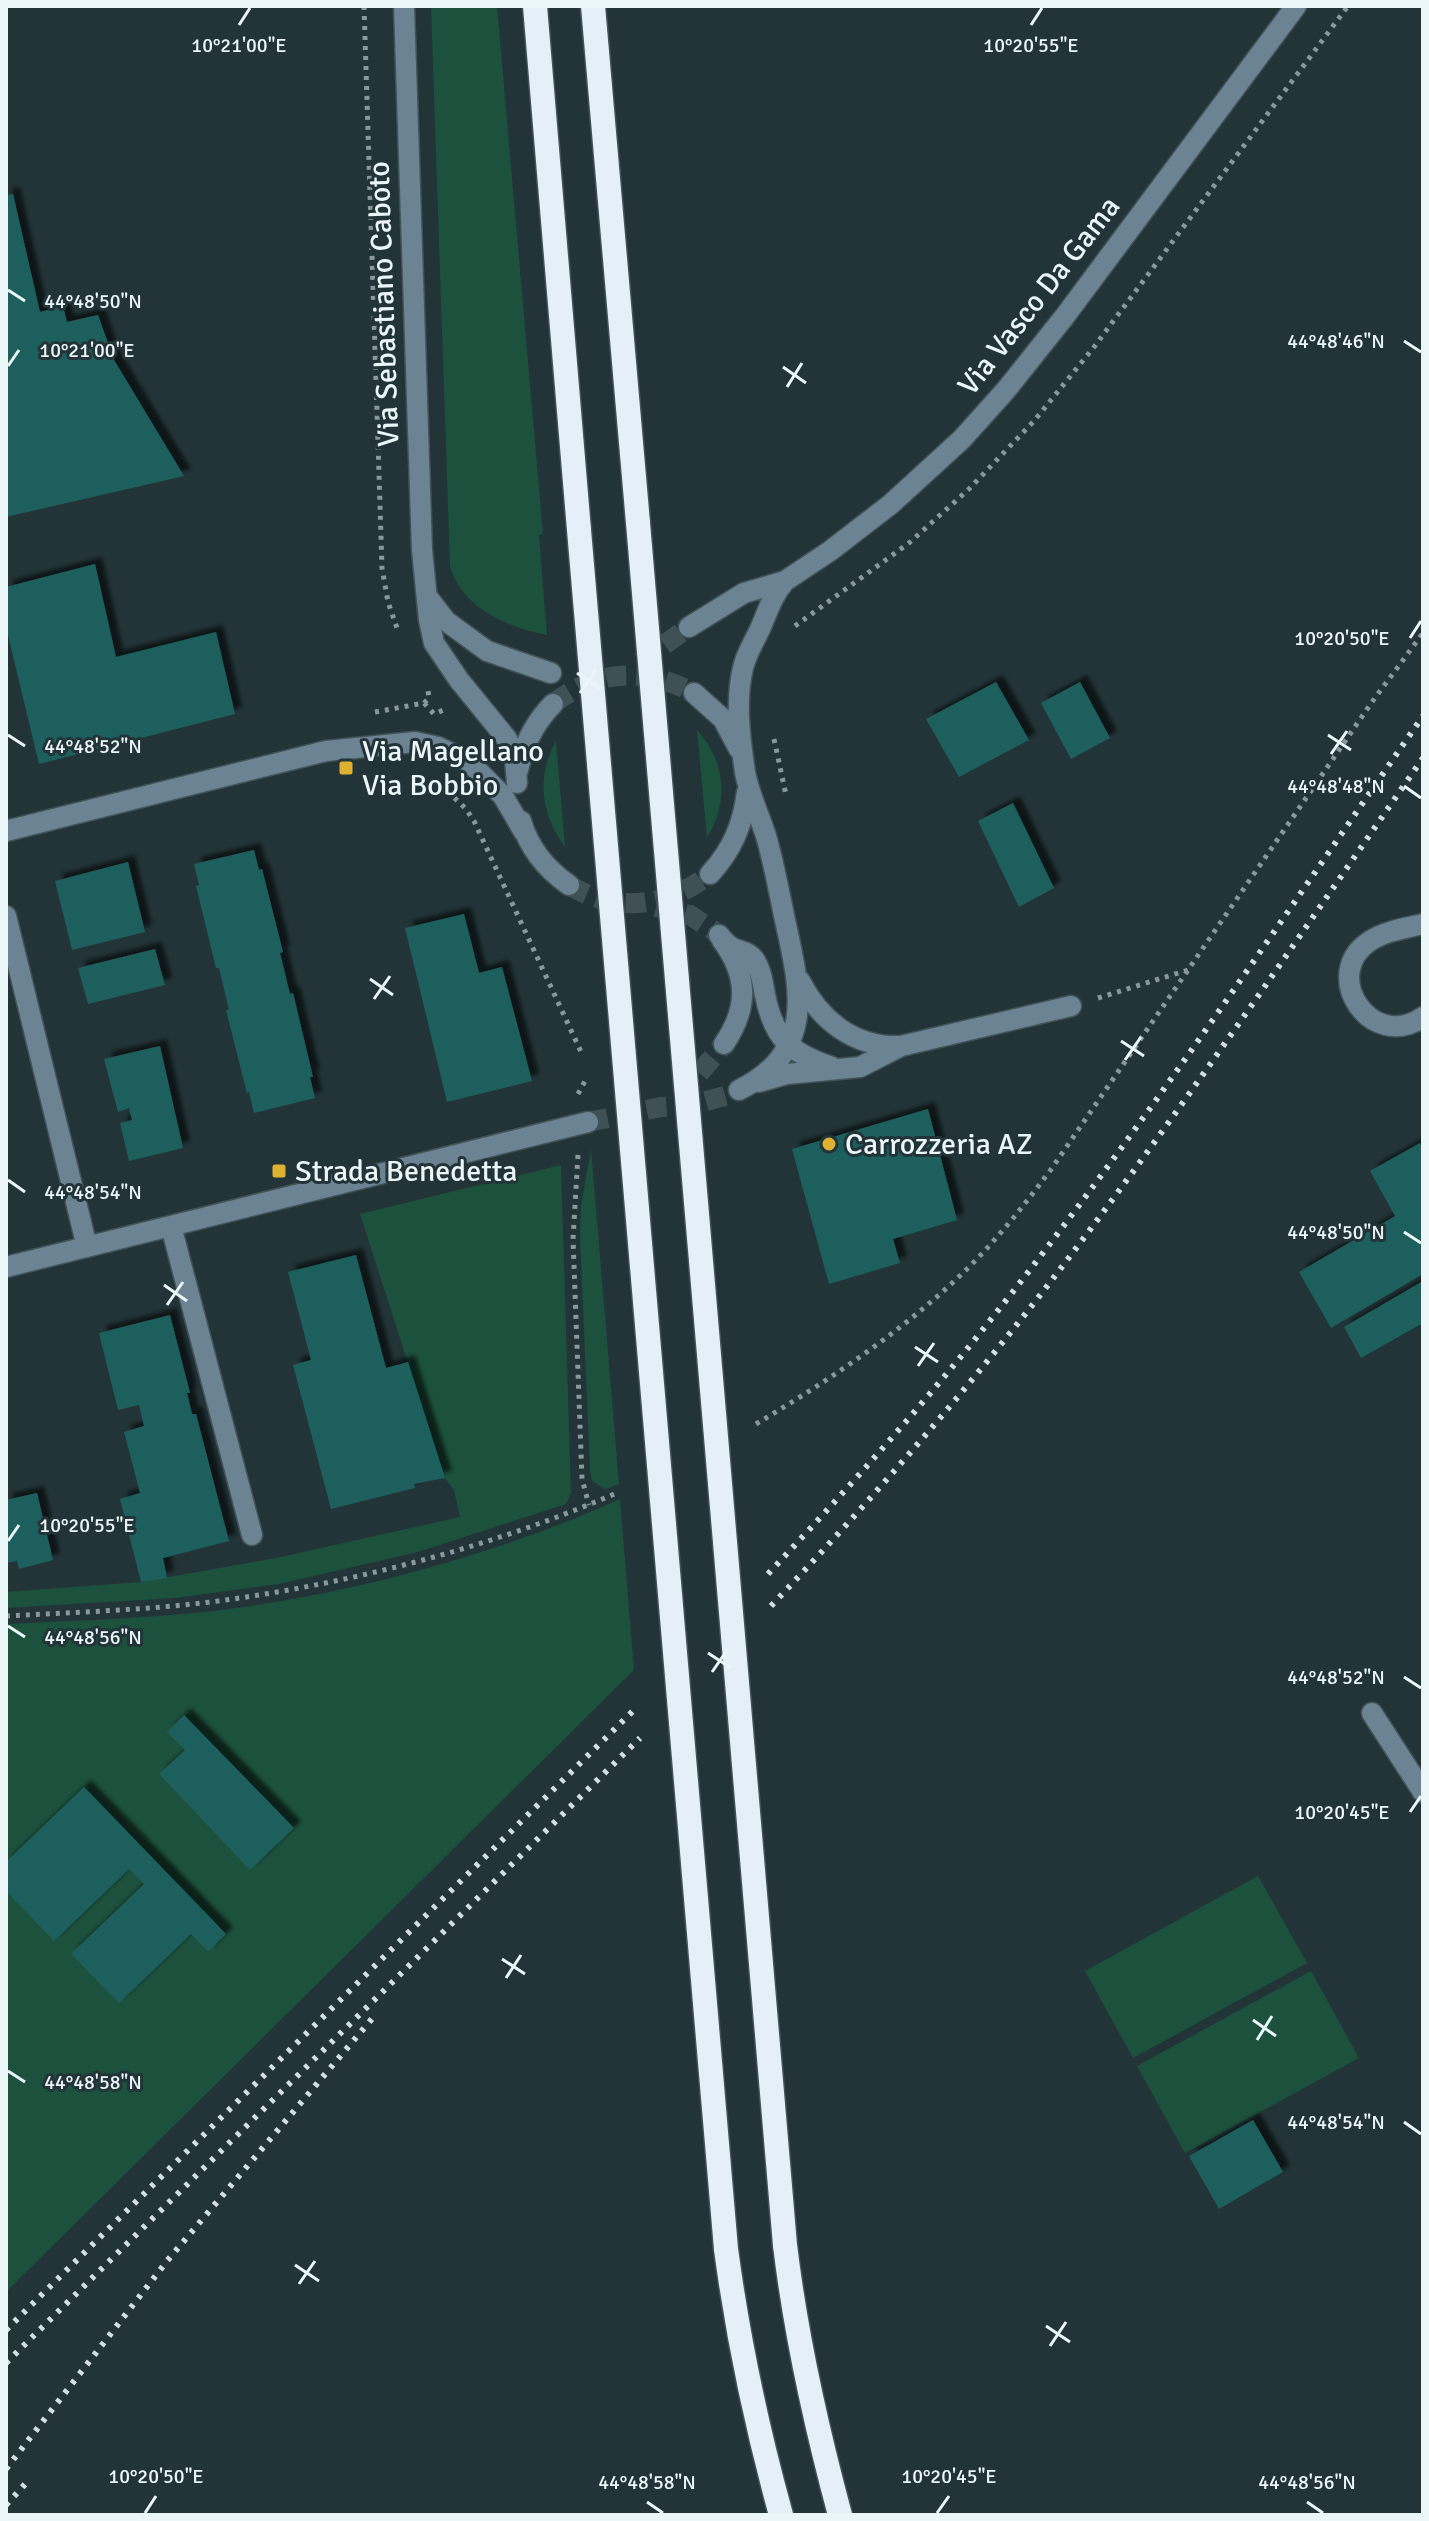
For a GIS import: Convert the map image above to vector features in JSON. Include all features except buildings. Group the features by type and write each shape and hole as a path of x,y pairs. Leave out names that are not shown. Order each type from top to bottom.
{"highway":[{"path":"535,6 726,2249 746,2368 781,2515"},
{"path":"593,6 785,2245 803,2360 840,2515"}],"street":[{"name":"Via Sebastiano Caboto","path":"404,6 422,550 430,627 434,643 459,680 503,732 513,752 517,783"},
{"name":"Via Vasco Da Gama","path":"785,581 871,521 986,414 1065,316 1296,6"},
{"path":"689,627 744,593 785,581"},
{"path":"710,874 723,860 740,828 746,801 740,698 743,668 771,600 785,581"},
{"path":"429,599 438,615 487,651 551,673"},
{"path":"694,693 723,719 737,745 767,838 795,966 799,1011 787,1045 768,1070 734,1092 787,1074 866,1065 901,1046"},
{"path":"524,832 516,795 521,757 527,738 553,704"},
{"path":"6,831 326,751 415,742 459,756 494,785 512,807 544,864 569,885"},
{"path":"6,916 87,1247"},
{"path":"1423,924 1371,939 1359,950 1349,979 1351,995 1359,1009 1371,1019 1385,1025 1401,1026 1423,1017"},
{"path":"724,1044 737,1023 742,992 738,969 716,933 732,948 749,953 754,958 772,1022 787,1045 815,1061 850,1069"},
{"path":"795,966 808,997 830,1023 861,1040 883,1046 901,1046 1071,1006"},
{"path":"6,1267 582,1124"},
{"path":"171,1226 252,1535"},
{"path":"1372,1713 1423,1792"}],"path":[{"path":"364,6 382,568 388,602 403,639"},
{"path":"789,633 927,528 985,474 1034,421 1094,347 1348,6"},
{"path":"756,1424 858,1357 942,1290 1012,1220 1052,1168 1423,633"},
{"path":"424,703 429,698 425,682"},
{"path":"773,733 787,800"},
{"path":"439,783 466,809 481,833 582,1054"},
{"path":"1071,1006 1189,969"},
{"path":"585,1081 574,1104 582,1124 573,1239 582,1479 589,1505"},
{"path":"6,1616 195,1604 336,1581 483,1542 619,1492"}],"green space":[{"path":"431,6 497,6 543,534 539,535 547,635 502,621 475,604 464,593 450,566"},
{"path":"697,730 714,755 721,782 719,810 707,838"},
{"path":"556,741 565,847 551,822 544,795 546,768"},
{"path":"591,1149 619,1484 605,1489 592,1481 590,1471 580,1236 581,1206"},
{"path":"561,1165 571,1493 566,1504 418,1552 279,1584 175,1598 6,1608 6,1592 141,1582 281,1557 460,1517 454,1490 445,1478 360,1214"},
{"path":"620,1499 634,1670 6,2292 6,1624 194,1613 357,1586 466,1557"},
{"path":"1258,1876 1307,1963 1133,2058 1085,1971"},
{"path":"1311,1971 1359,2058 1185,2153 1137,2066"}],"tunnel":[{"path":"640,662 689,627"},
{"path":"553,704 587,684 622,676 657,679 694,693"},
{"path":"569,885 605,900 641,903 677,894 710,874"},
{"path":"656,907 690,915 714,931"},
{"path":"680,1096 724,1044"},
{"path":"588,1122 661,1107 692,1105 728,1095"}],"railway":[{"path":"768,1574 923,1402 1032,1267 1203,1034 1423,716"},
{"path":"771,1606 929,1431 1041,1294 1209,1066 1423,758"},
{"path":"6,2330 637,1707"},
{"path":"6,2363 640,1738"},
{"path":"6,2469 167,2261 376,2014"},
{"path":"6,2505 28,2481"}],"place":[{"name":"Via Magellano Via Bobbio","path":"346,768"},
{"name":"Carrozzeria AZ","path":"829,1144"},
{"name":"Strada Benedetta","path":"279,1171"}]}
